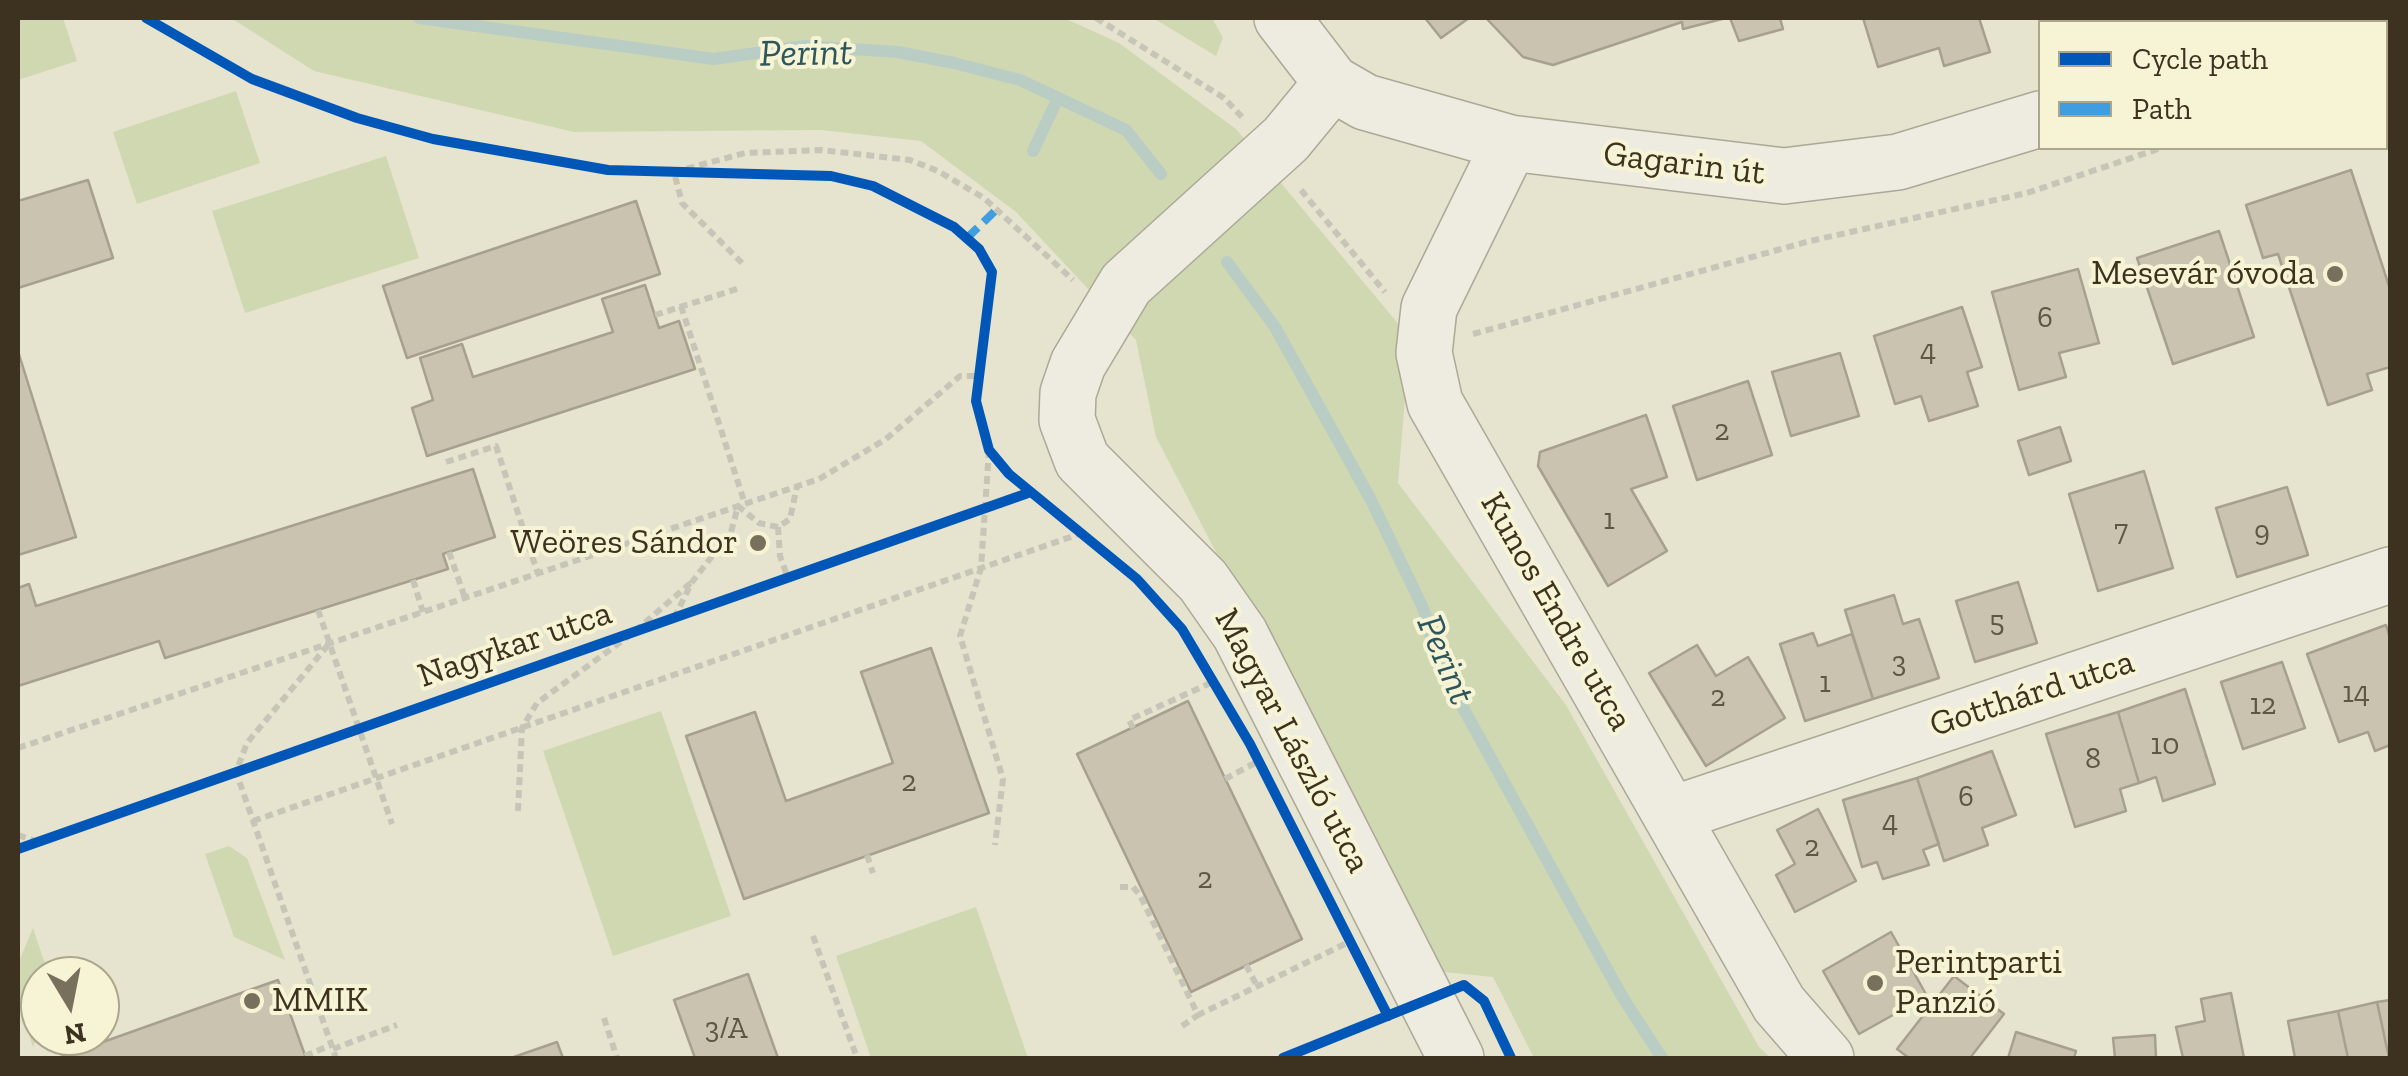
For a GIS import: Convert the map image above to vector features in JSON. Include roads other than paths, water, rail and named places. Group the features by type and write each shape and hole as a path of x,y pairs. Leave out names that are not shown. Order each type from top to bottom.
{"street":[{"path":"1282,18 1332,82"},
{"name":"Gagarin út","path":"1332,82 1381,108 1510,142 1784,176 1898,162 2038,119"},
{"name":"Magyar László utca","path":"1332,82 1286,139 1117,298 1072,378 1067,405 1072,444 1094,475 1204,582 1240,634 1436,1052"},
{"name":"Kunos Endre utca","path":"1510,142 1429,308 1425,342 1435,403 1779,1004 1826,1058"},
{"name":"Gotthárd utca","path":"1672,814 2390,575"}],"waterway":[{"name":"Perint","path":"419,18 714,59 805,46 898,52 954,63 1020,80 1126,130 1161,174"},
{"path":"1033,151 1058,98"},
{"name":"Perint","path":"1227,262 1275,327 1371,500 1423,608 1440,666 1623,998 1662,1058"}],"place":[{"name":"Mesevár óvoda","path":"2335,274"},
{"name":"Weöres Sándor","path":"758,543"},
{"name":"Perintparti Panzió","path":"1875,983"},
{"name":"MMIK","path":"252,1001"}]}
